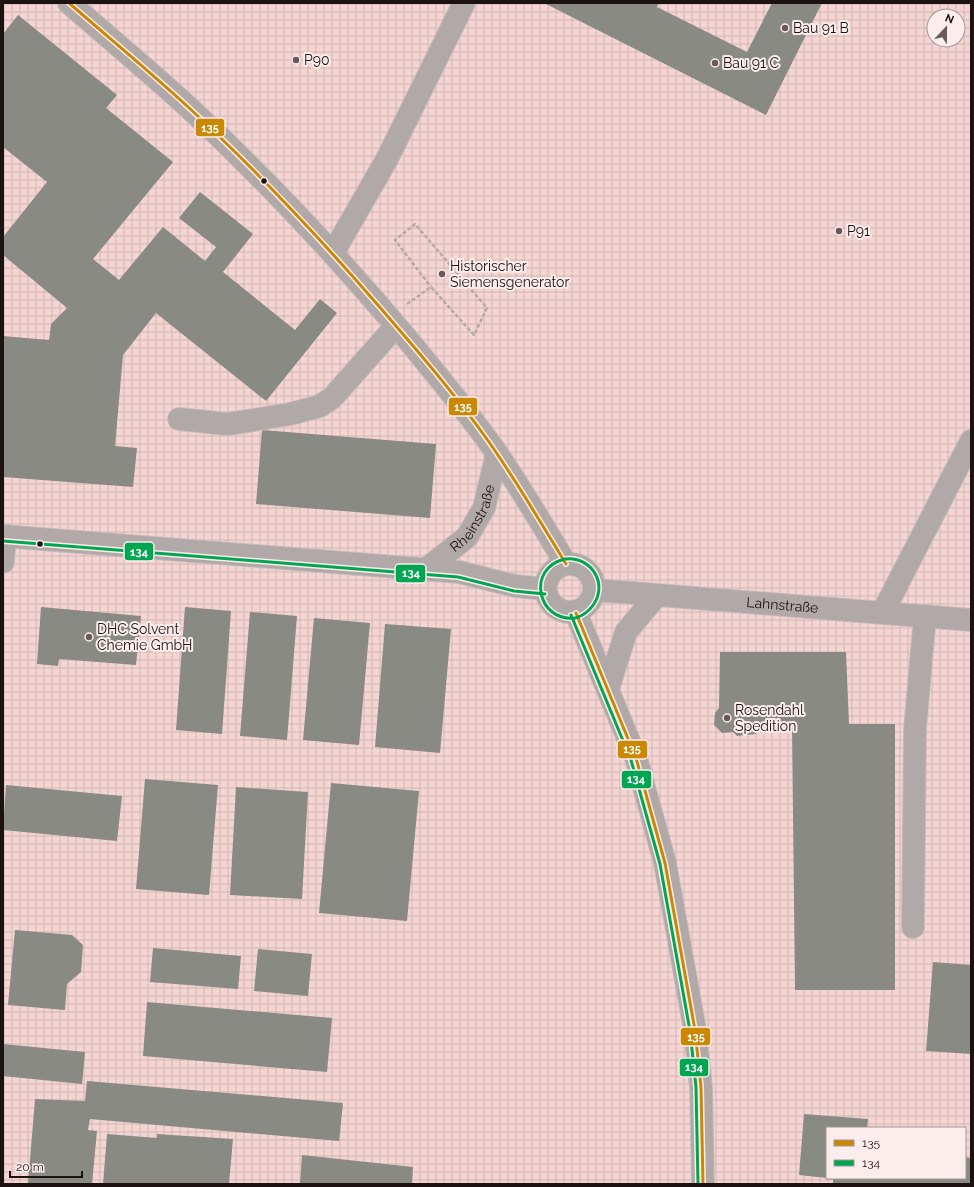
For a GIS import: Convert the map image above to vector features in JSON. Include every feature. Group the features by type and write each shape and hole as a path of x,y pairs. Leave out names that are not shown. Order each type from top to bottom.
{"street":[{"name":"Rheinstraße","path":"69,3 186,105 333,253 439,378 497,453 536,512 566,564"},
{"path":"333,253 387,159 464,3"},
{"path":"179,419 227,424 290,414 320,406 332,398 392,322"},
{"path":"883,612 971,441"},
{"name":"Rheinstraße","path":"426,569 467,536 474,525 484,508 497,453"},
{"path":"3,562 4,536 460,572 514,586 545,589"},
{"path":"566,564 577,564 587,570 593,579 595,590 592,599 587,606 576,612 568,613 556,609 548,600 545,589 548,577 555,568 566,564"},
{"name":"Lahnstraße","path":"595,590 971,620"},
{"path":"608,689 626,632 657,595"},
{"path":"576,612 636,758 665,863 695,1030 701,1087 703,1184"},
{"path":"913,927 915,729 924,616"}],"path":[{"path":"415,224 487,308 474,335 431,287 395,240 415,224"},
{"path":"392,322 431,287"}],"shaded area":[{"path":"3,3 971,3 971,1184 3,1184"}],"building":[{"name":"Bau 91 C","path":"544,3 659,3 657,7 747,52 772,3 822,3 766,115"},
{"path":"18,15 117,95 106,108 173,162 93,259 119,280 163,227 205,261 216,247 179,218 200,192 253,234 223,272 295,330 320,299 337,313 266,401 156,313 123,355 115,446 137,448 133,487 3,477 3,336 49,340 51,324 67,308 3,255 3,237 47,182 3,147 3,34"},
{"path":"262,430 436,444 430,518 256,504"},
{"name":"DHC Solvent Chemie GmbH","path":"41,607 141,616 136,665 59,659 58,666 37,664"},
{"path":"185,607 231,611 222,734 176,730"},
{"path":"250,612 297,616 287,740 240,736"},
{"path":"314,618 370,623 359,745 303,740"},
{"path":"385,624 451,629 440,753 375,747"},
{"path":"720,652 846,652 849,724 895,724 895,990 795,990 792,725 764,726 756,734 737,736 733,732 722,733 714,725 715,713 719,708"},
{"path":"145,779 218,785 209,895 136,889"},
{"path":"331,783 419,791 407,921 319,913"},
{"path":"6,785 122,796 117,841 3,830"},
{"path":"236,787 308,792 302,899 230,895"},
{"path":"15,930 72,935 83,945 81,972 67,984 65,1010 8,1005"},
{"path":"153,948 241,956 238,989 150,982"},
{"path":"258,949 312,954 308,996 254,991"},
{"path":"933,962 971,965 971,1054 926,1051"},
{"path":"147,1002 332,1018 327,1072 143,1056"},
{"path":"3,1044 85,1052 82,1084 3,1076"},
{"path":"87,1081 343,1103 339,1141 90,1119 88,1130 97,1131 92,1184 28,1184 35,1099 85,1101"},
{"path":"804,1114 868,1119 867,1127 826,1127 826,1178 799,1175"},
{"path":"107,1134 157,1138 157,1134 233,1139 229,1184 103,1184"},
{"path":"302,1155 413,1167 412,1184 300,1184"},
{"path":"966,1157 971,1158 971,1184 833,1184 833,1179 966,1179"}],"transit line":[{"name":"135","path":"69,3 186,105 236,153 308,227 354,278 435,372 476,424 529,503 566,564"},
{"name":"134","path":"3,541 458,577 514,591 545,594"},
{"name":"134","path":"565,559 575,559 584,563 591,568 599,583 599,592 596,601 587,612 575,618 562,617 552,612 545,603 541,593 541,583 545,573 553,564 565,559"},
{"name":"135","path":"576,613 636,758 665,863 695,1030 701,1087 703,1184"},
{"name":"134","path":"571,615 631,760 660,864 690,1031 696,1087 698,1184"}],"place":[{"name":"Bau 91 B","path":"785,28"},
{"name":"P90","path":"296,60"},
{"name":"Bau 91 C","path":"715,63"},
{"name":"P91","path":"839,231"},
{"name":"Historischer Siemensgenerator","path":"442,274"},
{"name":"DHC Solvent Chemie GmbH","path":"89,637"},
{"name":"Rosendahl Spedition","path":"727,718"}]}
